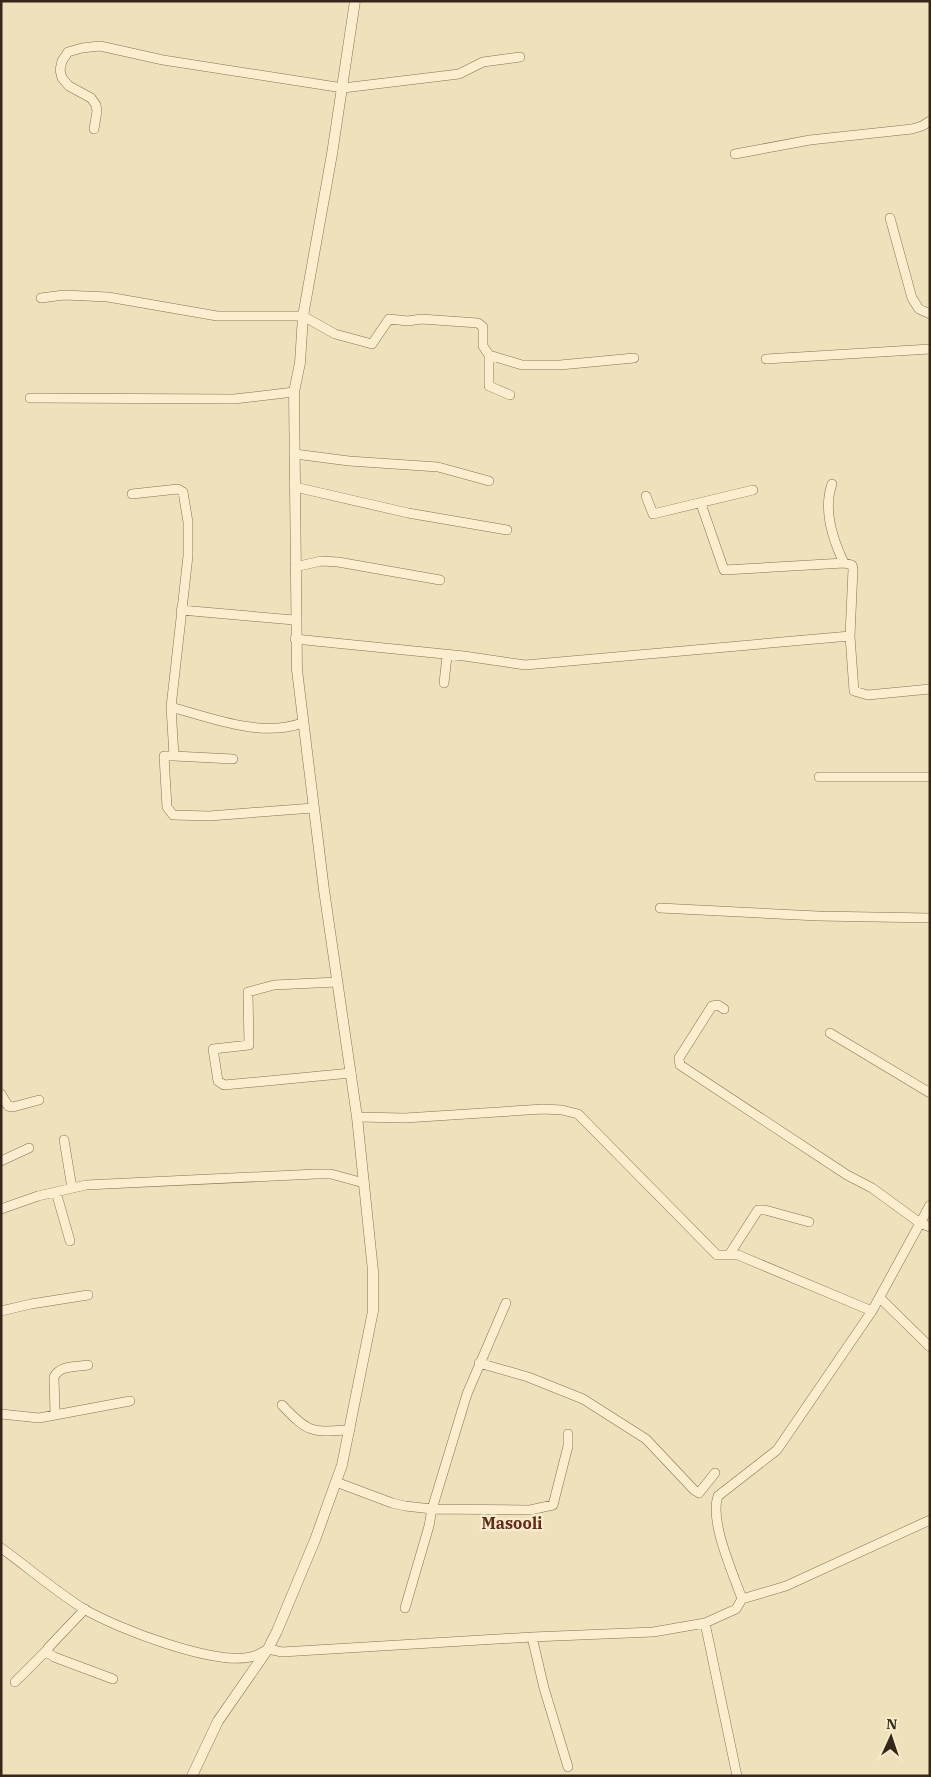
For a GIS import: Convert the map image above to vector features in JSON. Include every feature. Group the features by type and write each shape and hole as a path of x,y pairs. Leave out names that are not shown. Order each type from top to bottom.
{"street":[{"path":"192,1776 218,1721 268,1649 315,1540 336,1482 350,1430 374,1305 373,1271 357,1117 302,723 294,620 296,454 294,392 300,363 303,316 355,1"},
{"path":"94,128 97,111 96,105 91,98 69,86 62,78 60,70 62,61 68,52 82,48 100,46 163,60 342,88 459,74 483,62 520,57"},
{"path":"735,154 810,140 912,129 922,126 930,120"},
{"path":"890,218 912,298 920,309 930,314"},
{"path":"41,298 64,295 108,297 199,314 226,317 303,316 336,334 372,344 389,319 478,323 482,327 483,346 488,355 488,386 510,395"},
{"path":"766,359 930,349"},
{"path":"488,355 522,365 560,365 634,358"},
{"path":"30,398 234,399 294,392"},
{"path":"296,454 349,461 438,467 489,481"},
{"path":"832,484 828,495 828,507 836,548 844,563"},
{"path":"295,487 408,513 507,530"},
{"path":"132,494 178,489 183,492 188,542 187,570 171,707 174,756"},
{"path":"646,496 653,514 753,490"},
{"path":"701,504 724,570 844,563 849,563 854,569 850,636 854,691 868,695 930,689"},
{"path":"295,567 321,561 338,562 440,580"},
{"path":"181,610 294,620"},
{"path":"295,639 447,656 464,656 525,665 850,636"},
{"path":"444,683 447,656"},
{"path":"171,707 255,727 288,729 302,723"},
{"path":"232,759 164,756 167,807 173,815 209,816 313,808"},
{"path":"819,777 930,777"},
{"path":"660,908 818,916 930,918"},
{"path":"337,982 274,985 248,992 249,1045 213,1049 218,1081 224,1085 351,1074"},
{"path":"724,1009 718,1005 712,1006 679,1058 680,1065 847,1175 872,1188 920,1223 930,1227"},
{"path":"830,1033 930,1093"},
{"path":"2,1096 8,1106 12,1107 39,1100"},
{"path":"357,1117 405,1118 543,1109 562,1110 578,1114 718,1255 738,1255 872,1311"},
{"path":"64,1140 72,1188"},
{"path":"1,1161 29,1148"},
{"path":"1,1209 23,1200 86,1185 316,1174 337,1175 364,1183"},
{"path":"56,1192 70,1240"},
{"path":"742,1599 718,1524 715,1503 718,1496 777,1450 872,1311 930,1205"},
{"path":"729,1255 758,1210 765,1210 809,1222"},
{"path":"1,1312 31,1304 88,1295"},
{"path":"880,1298 930,1347"},
{"path":"405,1608 429,1526 432,1508 467,1394 506,1303"},
{"path":"479,1363 528,1377 583,1399 646,1440 698,1493 704,1489 715,1473"},
{"path":"55,1414 54,1377 57,1372 63,1368 88,1365"},
{"path":"1,1414 32,1418 130,1401"},
{"path":"282,1405 303,1427 312,1431 350,1430"},
{"path":"336,1482 392,1503 432,1508 530,1510 553,1505 568,1446 568,1434"},
{"path":"1,1548 86,1609 141,1635 178,1648 208,1655 254,1657 268,1649 282,1652 532,1637 653,1632 705,1623 736,1609 742,1599 786,1586 928,1524"},
{"path":"16,1682 86,1609"},
{"path":"705,1623 737,1776"},
{"path":"532,1637 544,1688 568,1767"},
{"path":"47,1650 48,1654 54,1657 113,1679"}],"district":[{"name":"Masooli","path":"512,1523"}]}
